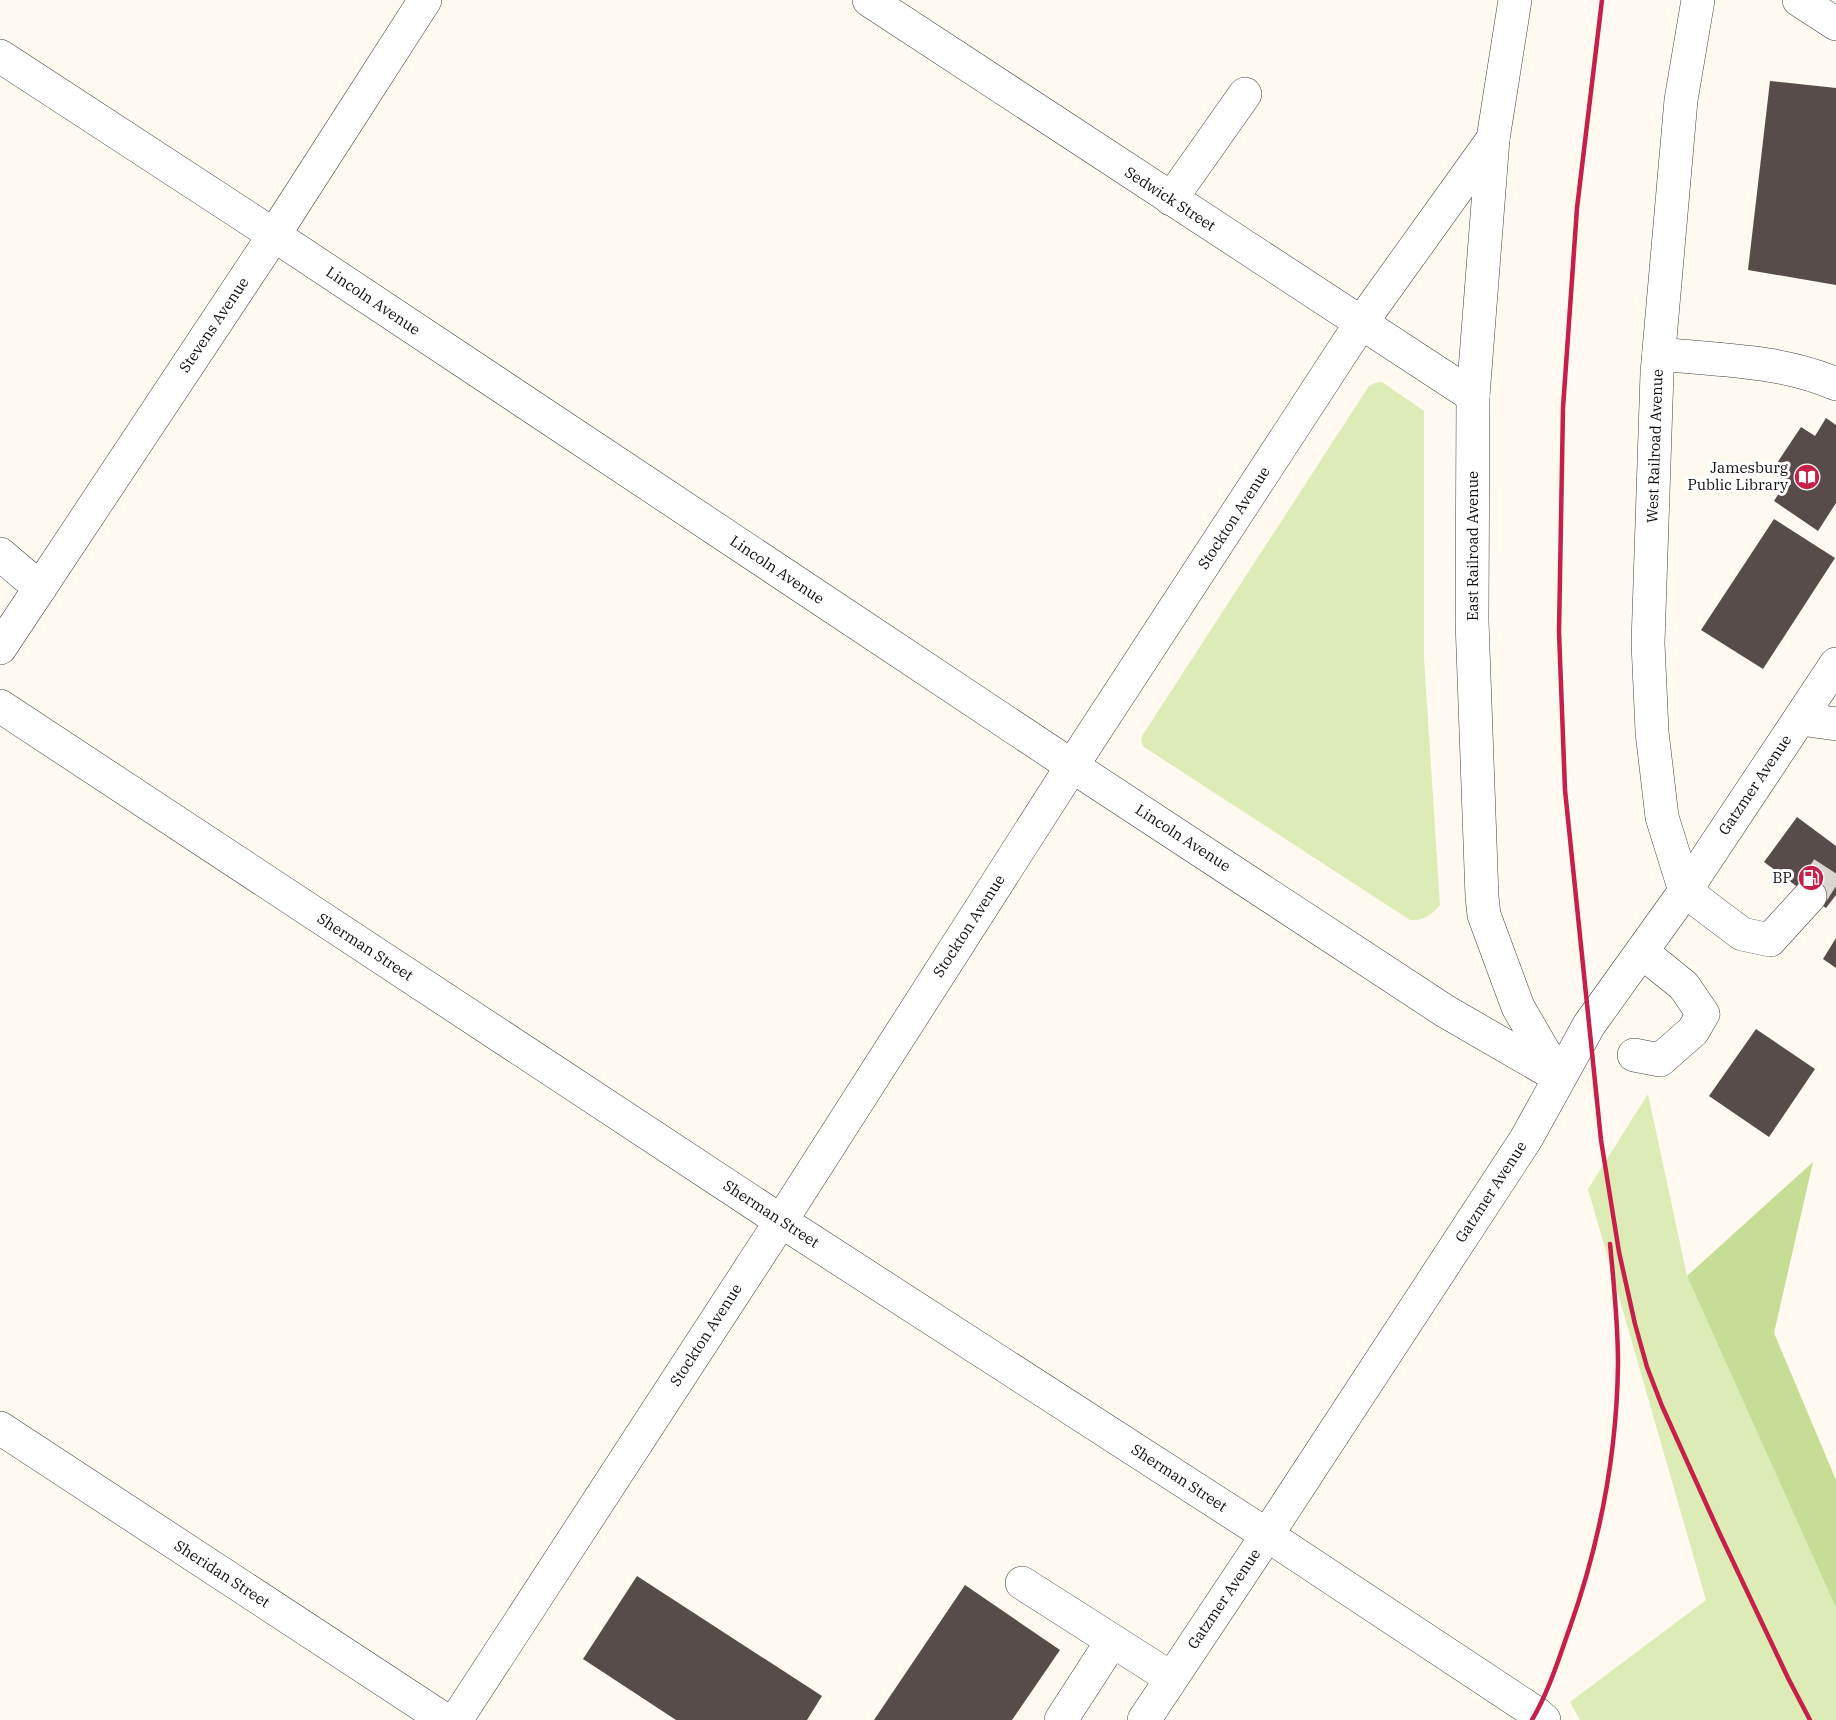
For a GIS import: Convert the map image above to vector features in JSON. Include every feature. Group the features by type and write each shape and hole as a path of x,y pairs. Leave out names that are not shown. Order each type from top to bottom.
{"street":[{"name":"Stevens Avenue","path":"0,648 274,235 425,0"},
{"name":"Sedwick Street","path":"869,0 1473,396"},
{"name":"East Railroad Avenue","path":"1515,0 1493,140 1473,396 1472,621 1484,915 1518,1007 1559,1077"},
{"name":"West Railroad Avenue","path":"1685,891 1662,817 1651,710 1648,644 1659,354 1681,100 1698,0"},
{"path":"1799,0 1836,24"},
{"name":"Lincoln Avenue","path":"0,56 274,235 1072,766 1463,1022 1559,1077"},
{"path":"1170,199 1245,94"},
{"name":"Stockton Avenue","path":"456,1720 1361,323 1493,140"},
{"path":"1659,354 1777,366 1820,377 1836,384"},
{"path":"0,554 40,588"},
{"path":"0,578 40,588"},
{"name":"Gatzmer Avenue","path":"1144,1720 1526,1139 1589,1025 1685,891 1836,664"},
{"name":"Sherman Street","path":"0,706 781,1221 1267,1535 1544,1720"},
{"path":"1801,719 1836,724"},
{"path":"1685,891 1742,934 1770,940 1810,896"},
{"path":"1634,1054 1660,1060 1693,1031 1702,1014 1684,986 1642,952"},
{"name":"Sheridan Street","path":"0,1428 445,1720"},
{"path":"1022,1583 1171,1678"},
{"path":"1061,1720 1112,1641"}],"green space":[{"path":"1382,382 1424,411 1424,658 1440,905 1427,917 1415,920 1410,920 1144,747 1141,742 1142,736 1369,386"},
{"path":"1648,1094 1687,1276 1836,1608 1836,1720 1580,1720 1570,1702 1706,1600 1588,1189"},
{"path":"1813,1162 1774,1333 1836,1480 1836,1608 1687,1276"}],"building":[{"path":"1770,81 1836,88 1836,285 1748,270"},
{"name":"Jamesburg Public Library","path":"1826,418 1836,425 1836,503 1818,531 1774,501 1786,482 1771,472 1801,427 1815,436"},
{"path":"1774,519 1835,558 1763,669 1701,630"},
{"name":"BP","path":"1797,817 1836,846 1836,895 1826,908 1764,862"},
{"path":"1836,938 1836,968 1823,959"},
{"path":"1756,1029 1815,1069 1769,1137 1709,1096"},
{"path":"637,1576 822,1696 807,1720 676,1720 583,1659"},
{"path":"965,1585 1060,1650 1012,1720 874,1720"}],"tunnel":[{"path":"1810,896 1836,856"}],"railway":[{"path":"1602,0 1577,208 1563,408 1559,632 1565,790 1601,1140 1619,1252 1647,1367 1662,1406 1718,1530 1810,1720"},
{"path":"1532,1720 1544,1698 1581,1595 1605,1497 1614,1430 1618,1363 1617,1318 1610,1244"}],"place":[{"name":"Jamesburg Public Library","path":"1807,477"},
{"name":"BP","path":"1811,878"}]}
